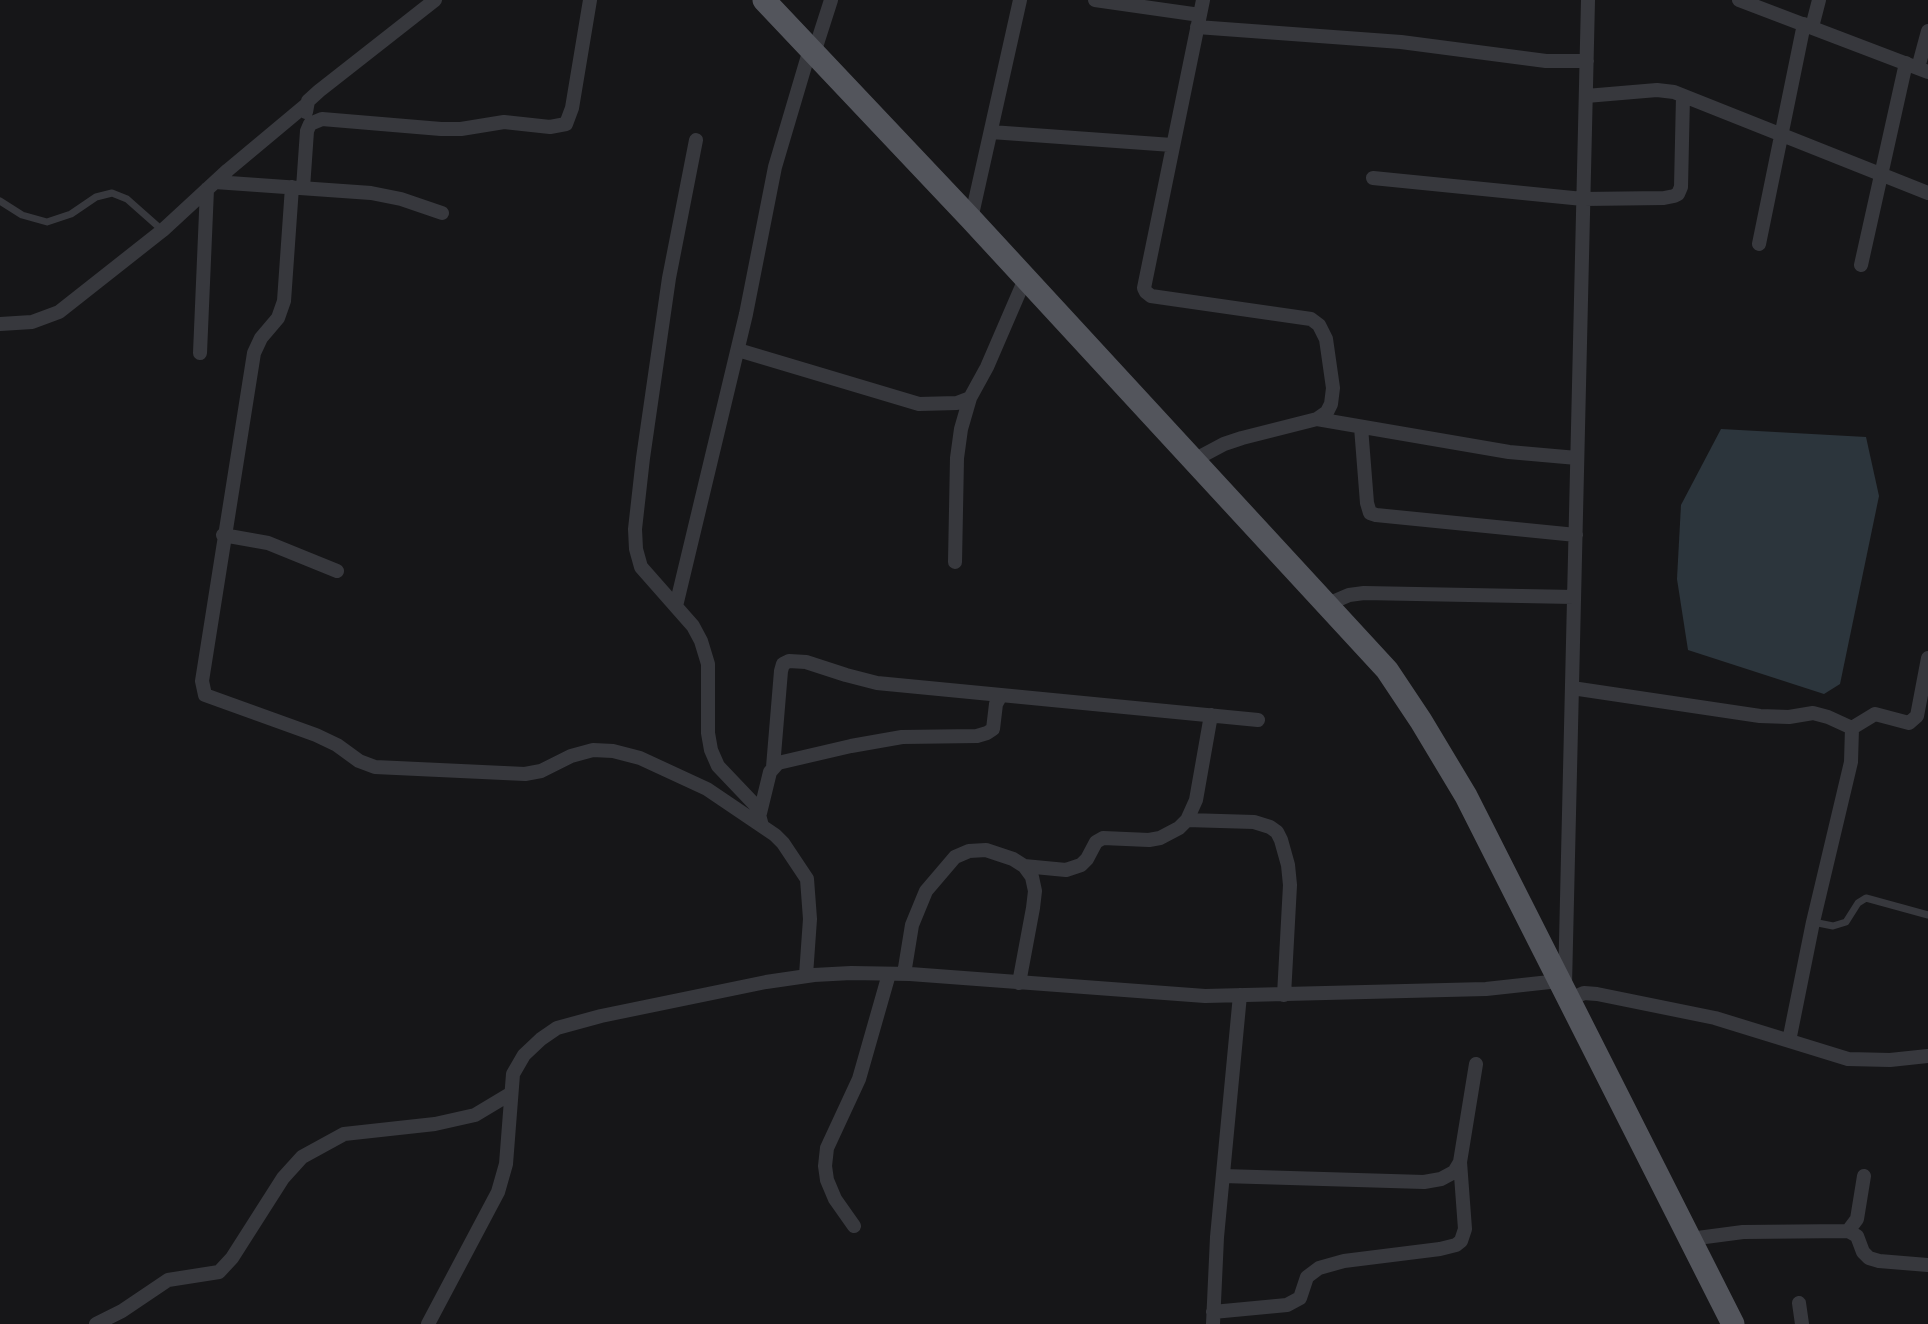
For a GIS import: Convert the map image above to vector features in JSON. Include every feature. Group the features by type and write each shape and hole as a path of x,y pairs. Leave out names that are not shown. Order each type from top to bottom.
{"main road":[{"path":"764,0 971,219 1387,670 1466,796 1733,1324"}],"street":[{"path":"0,324 32,322 59,313 163,230 319,91 435,0"},
{"path":"307,131 310,124 322,119 461,130 504,122 550,127 566,124 572,108 590,0"},
{"path":"676,606 738,350 775,167 831,0"},
{"path":"971,219 1020,0"},
{"path":"1096,0 1199,21 1401,42 1546,61 1587,61"},
{"path":"1194,460 1242,438 1317,419 1327,412 1331,404 1333,387 1326,339 1319,325 1311,319 1151,296 1146,292 1143,282 1203,0"},
{"path":"1564,991 1588,0"},
{"path":"1739,0 1917,68"},
{"path":"1759,244 1808,25 1819,0"},
{"path":"1861,265 1881,175 1928,31"},
{"path":"1586,96 1657,90 1674,92 1928,193"},
{"path":"1373,178 1583,199 1664,198 1678,194 1681,187 1684,96"},
{"path":"307,104 307,131 297,187 284,301 278,318 257,344 254,353 223,535 202,681 205,695 290,724 337,744 359,761 375,767 525,774 541,771 571,756 593,750 622,753 640,758 707,789 761,820"},
{"path":"991,132 1172,145"},
{"path":"696,140 669,278 635,528 636,549 641,567 693,626 701,641 708,664 710,750 718,766 783,843 807,880 810,919 806,975"},
{"path":"211,185 297,187 371,193 401,199 442,213"},
{"path":"201,353 211,185"},
{"path":"956,562 957,458 961,429 970,398 987,368 1025,279"},
{"path":"738,350 919,404 957,403 970,398"},
{"path":"1317,419 1509,452 1577,458"},
{"path":"1361,427 1370,513 1576,535"},
{"path":"223,535 268,543 337,571"},
{"path":"1328,604 1349,595 1364,593 1574,597"},
{"path":"1852,728 1875,714 1902,723 1915,720 1928,658"},
{"path":"761,820 773,767 781,671 783,664 789,661 806,662 846,676 877,682 1258,720"},
{"path":"1572,688 1760,716 1789,717 1813,713 1852,728"},
{"path":"773,767 788,760 902,737 977,736 987,733 993,729 996,704 1001,695"},
{"path":"1024,866 1066,870 1087,859 1096,842 1102,838 1149,840 1160,838 1179,828 1187,820 1196,800 1210,715"},
{"path":"1788,1041 1851,762 1852,728"},
{"path":"1187,820 1254,822 1270,827 1281,840 1290,886 1284,995"},
{"path":"854,1226 835,1199 827,1180 827,1148 859,1079 926,891 955,857 970,851 986,850 1013,859 1024,866 1032,877 1035,891 1019,983"},
{"path":"428,1324 498,1192 506,1164 513,1074 524,1055 541,1039 557,1028 626,1011 806,975 896,974 1205,996 1486,989 1564,991 1597,994 1715,1018 1848,1059 1890,1060 1928,1056"},
{"path":"1240,995 1217,1237 1213,1318 1287,1305 1300,1298 1307,1277 1319,1268 1344,1261 1440,1249 1461,1241 1465,1229 1461,1162 1476,1064"},
{"path":"96,1324 122,1311 168,1280 219,1272 232,1258 283,1178 302,1157 344,1134 435,1124 475,1115 510,1094"},
{"path":"1223,1176 1424,1182 1441,1179 1454,1172 1461,1162"},
{"path":"1848,1231 1857,1219 1864,1175"},
{"path":"1690,1239 1744,1232 1848,1231 1857,1236 1863,1252 1869,1258 1928,1265"},
{"path":"1799,1303 1802,1324"}],"lane":[{"path":"0,201 22,215 47,222 71,214 96,197 112,193 127,199 163,230"},
{"path":"1813,922 1833,926 1846,922 1858,903 1866,898 1928,915"}],"shaded area":[{"path":"1721,429 1866,437 1879,496 1840,684 1824,694 1688,650 1677,579 1681,505"}]}
